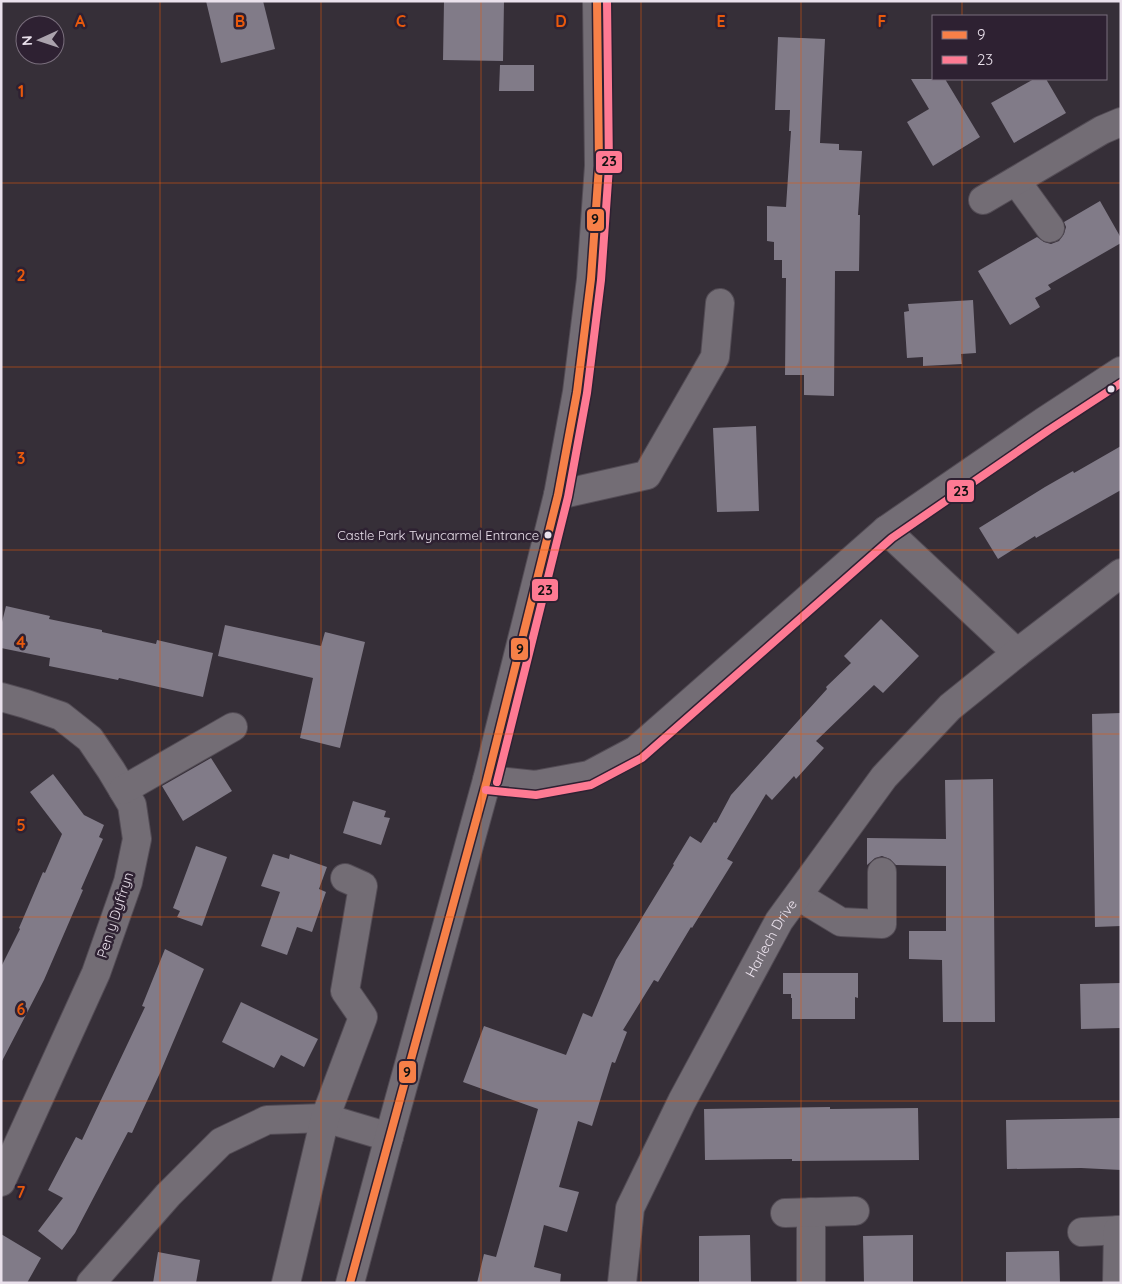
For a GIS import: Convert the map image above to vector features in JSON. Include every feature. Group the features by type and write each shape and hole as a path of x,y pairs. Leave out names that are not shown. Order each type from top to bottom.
{"street":[{"path":"350,1283 487,780 558,495 577,392 591,278 599,166 597,1"},
{"path":"983,200 1102,130 1121,122"},
{"path":"1016,181 1050,228"},
{"path":"558,495 647,475 715,357 720,303"},
{"path":"487,780 535,785 589,774 636,750 886,530 1042,422 1121,371"},
{"path":"886,530 1016,653"},
{"name":"Harlech Drive","path":"622,1283 630,1208 682,1101 779,920 884,777 950,707 1016,653 1121,573"},
{"name":"Pen y Dyffryn","path":"1,698 61,716 90,738 132,805 137,840 128,882 96,973 1,1182"},
{"path":"123,790 233,727"},
{"path":"798,896 842,922 882,924 882,872"},
{"path":"286,1283 325,1118 363,1017 345,990 363,886 345,878"},
{"path":"91,1283 168,1195 221,1142 267,1120 325,1118 389,1137"},
{"path":"811,1283 798,1212 855,1211"},
{"path":"1082,1232 1119,1230 1117,1283"}],"building":[{"path":"206,1 263,1 275,49 221,63"},
{"path":"444,1 504,1 503,61 443,60"},
{"path":"778,37 825,39 820,143 839,144 839,150 862,151 858,215 860,215 859,271 835,271 834,396 804,395 804,375 785,375 786,278 782,278 782,260 774,260 774,242 767,241 767,206 786,207 791,131 789,131 790,110 775,110"},
{"path":"500,65 534,65 534,91 499,91"},
{"path":"911,79 946,80 980,137 933,166 907,122 929,109"},
{"path":"1032,80 1047,80 1066,113 1014,143 991,103"},
{"path":"1100,201 1121,238 1121,243 1048,285 1051,289 1035,298 1040,307 1010,325 978,271 1037,237 1051,244 1059,241 1066,227 1064,222"},
{"path":"973,300 976,353 961,354 962,364 923,366 923,357 907,358 904,312 909,311 908,304"},
{"path":"756,426 759,511 717,512 713,428"},
{"path":"1121,446 1121,490 1036,538 1035,536 998,559 979,528 1045,487"},
{"path":"6,606 50,616 49,619 102,630 102,632 156,644 157,640 213,653 203,697 119,678 118,680 49,666 50,658 1,648 1,626"},
{"path":"881,619 919,656 883,693 874,685 816,741 824,748 796,779 794,776 772,800 766,794 727,859 733,862 658,982 654,980 623,1030 627,1032 615,1063 612,1062 592,1126 578,1121 559,1187 579,1192 567,1232 544,1225 534,1267 561,1274 560,1283 477,1283 484,1254 496,1257 538,1109 463,1082 484,1026 566,1055 583,1013 592,1017 616,960 690,836 701,843 714,822 716,823 731,795 827,689 826,687 851,663 844,656"},
{"path":"225,625 321,646 325,632 365,642 340,748 300,738 313,678 218,656"},
{"path":"1121,713 1121,926 1095,927 1092,714"},
{"path":"211,758 232,791 183,821 162,786"},
{"path":"53,774 84,815 104,825 99,837 103,839 44,980 1,1063 1,967 62,834 30,792"},
{"path":"993,779 995,1022 943,1022 942,960 909,959 909,931 946,931 946,866 896,865 890,859 882,856 875,858 867,865 867,838 946,839 945,780"},
{"path":"353,801 386,811 384,817 390,818 381,845 343,833"},
{"path":"196,846 227,857 202,926 177,917 180,911 173,908"},
{"path":"273,854 289,859 290,854 327,867 319,889 326,892 312,932 297,927 287,955 261,946 280,892 261,886"},
{"path":"165,949 204,969 160,1073 132,1133 128,1132 75,1233 62,1250 38,1231 63,1198 48,1190 76,1137 82,1140 145,1007 142,1006"},
{"path":"783,973 858,973 858,998 855,997 855,1019 792,1019 791,994 783,994"},
{"path":"1121,983 1121,1028 1081,1029 1080,984"},
{"path":"241,1002 318,1039 304,1067 281,1055 274,1068 222,1042"},
{"path":"830,1107 830,1109 918,1108 919,1160 705,1160 704,1109"},
{"path":"1121,1118 1121,1170 1081,1168 1007,1169 1006,1120"},
{"path":"1,1234 41,1258 27,1283 1,1283"},
{"path":"750,1235 751,1283 699,1283 699,1236"},
{"path":"913,1235 913,1283 864,1283 863,1236"},
{"path":"1059,1251 1060,1283 1006,1283 1006,1252"},
{"path":"158,1252 200,1260 196,1283 153,1283"}],"transit line":[{"name":"9","path":"350,1283 487,780 558,495 577,392 591,279 599,166 597,1"},
{"name":"23","path":"497,782 568,497 587,393 601,280 609,167 607,1"},
{"name":"23","path":"486,790 536,795 591,785 642,758 892,538 1121,383"}],"place":[{"name":"Castle Park Twyncarmel Entrance","path":"548,535"}]}
